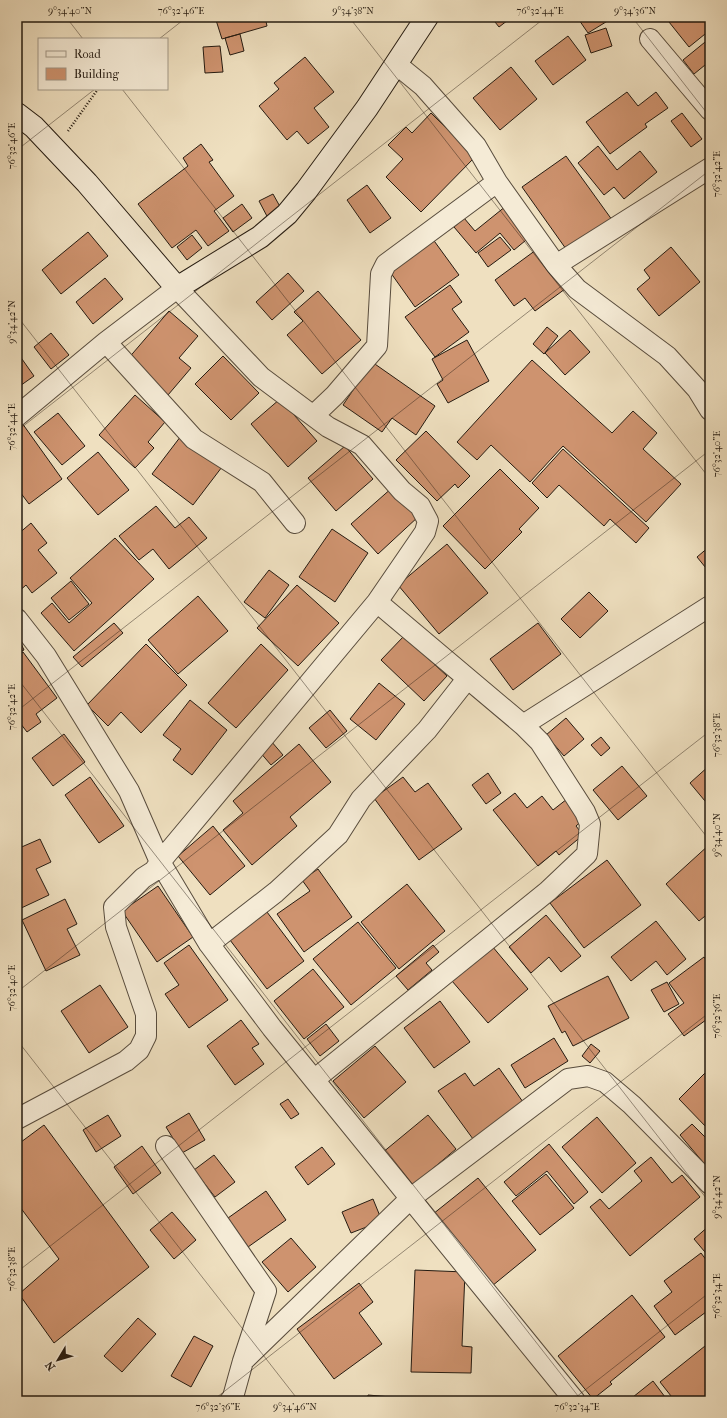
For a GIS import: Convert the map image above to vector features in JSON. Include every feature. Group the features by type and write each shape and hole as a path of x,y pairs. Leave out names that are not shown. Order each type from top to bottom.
{"street":[{"path":"17,416 106,342 177,288 260,237 287,214 306,191 367,108 427,17"},
{"path":"650,39 710,110"},
{"path":"396,64 423,86 476,146 497,182 556,265 577,289 667,356 697,389 710,410"},
{"path":"17,114 34,127 88,183 177,288 261,377 314,415 328,427 362,445 402,491 420,506 428,521 425,532 377,602 154,871 143,878 114,907 116,927 146,1014 146,1036 139,1050 126,1061 17,1119"},
{"path":"556,265 710,168"},
{"path":"314,415 335,395 377,346 381,274 386,264 497,182"},
{"path":"106,342 194,439 262,482 295,523"},
{"path":"315,1079 548,891 587,854 590,824 585,812 540,742 523,725 377,602"},
{"path":"523,725 710,606"},
{"path":"17,619 46,656 129,791 160,862 209,944 272,1028 315,1079 575,1401"},
{"path":"209,944 276,892 338,835 361,799 427,730 467,679"},
{"path":"243,1361 411,1198 568,1080 588,1076 605,1082 632,1105 710,1184"},
{"path":"166,1146 266,1291 243,1361 234,1397 230,1401"}],"path":[{"path":"55,149 97,90"}],"building":[{"path":"215,17 265,17 267,26 222,39"},
{"path":"491,17 512,17 499,27"},
{"path":"577,17 614,17 588,33"},
{"path":"675,17 710,17 710,30 689,47 669,22"},
{"path":"606,28 612,46 591,53 585,35"},
{"path":"240,34 244,51 230,55 225,38"},
{"path":"568,36 586,60 553,85 535,61"},
{"path":"710,38 710,71 705,65 694,74 683,60"},
{"path":"220,46 223,72 205,73 203,47"},
{"path":"305,57 334,92 314,108 329,127 308,144 297,131 287,140 259,106 279,89 274,83"},
{"path":"511,67 537,99 500,130 473,98"},
{"path":"627,92 638,106 656,92 668,108 645,124 647,127 610,154 586,122"},
{"path":"431,113 475,157 421,212 386,177 403,159 388,145 406,127 412,133"},
{"path":"682,113 702,139 691,147 671,121"},
{"path":"201,144 213,160 209,162 234,196 214,211 229,231 208,246 196,230 172,248 138,204 188,166 183,158"},
{"path":"598,146 617,170 640,151 657,172 624,199 614,187 604,195 578,163"},
{"path":"566,156 615,224 576,263 522,187"},
{"path":"367,185 391,218 370,233 347,200"},
{"path":"273,194 283,212 269,220 259,201"},
{"path":"242,204 252,218 233,232 223,218"},
{"path":"506,206 531,236 514,250 500,233 476,253 454,227 464,218 475,231"},
{"path":"88,232 108,256 61,294 42,270"},
{"path":"192,235 202,248 187,260 177,247"},
{"path":"500,237 511,250 488,267 478,253"},
{"path":"432,238 459,275 415,307 388,269"},
{"path":"671,247 700,282 659,316 637,289 650,278 644,270"},
{"path":"536,250 565,289 535,311 525,298 514,306 495,280"},
{"path":"288,273 304,291 272,320 256,302"},
{"path":"105,278 123,299 93,324 76,302"},
{"path":"450,285 462,302 452,309 469,332 435,357 405,317"},
{"path":"318,291 361,340 322,374 287,335 303,321 294,312"},
{"path":"169,311 198,336 179,358 191,368 168,395 127,360"},
{"path":"547,327 558,336 544,354 533,344"},
{"path":"570,330 590,352 565,375 545,353"},
{"path":"51,333 69,355 51,369 34,347"},
{"path":"467,340 489,381 448,403 437,384 443,380 432,359"},
{"path":"17,352 34,376 17,388"},
{"path":"223,356 259,393 231,420 195,384"},
{"path":"532,360 612,433 633,411 657,433 643,449 681,484 646,522 563,446 530,482 491,445 477,460 457,442"},
{"path":"372,362 435,406 416,435 392,418 382,432 343,405"},
{"path":"135,395 165,422 148,442 154,448 135,468 99,435"},
{"path":"280,399 317,441 288,467 251,424"},
{"path":"58,413 85,446 62,465 34,432"},
{"path":"22,423 62,479 29,504 17,488 17,426"},
{"path":"426,431 470,476 458,488 455,484 437,501 396,460"},
{"path":"184,432 225,463 193,505 152,474"},
{"path":"345,446 373,479 336,511 308,478"},
{"path":"563,449 649,528 636,543 610,519 604,526 559,485 547,498 532,483"},
{"path":"98,452 129,490 98,515 67,478"},
{"path":"500,469 539,508 519,529 522,532 485,569 443,526"},
{"path":"393,487 419,516 378,554 351,524"},
{"path":"17,502 21,507 17,510"},
{"path":"156,506 175,528 189,517 207,538 169,569 153,549 139,560 119,536"},
{"path":"31,523 47,543 38,550 57,573 32,593 26,585 17,593 17,535"},
{"path":"332,529 368,553 335,602 299,577"},
{"path":"115,538 154,579 74,651 41,613 52,603 69,623 92,603 70,578"},
{"path":"447,544 488,593 439,634 398,585"},
{"path":"710,546 710,573 697,557"},
{"path":"269,570 289,585 265,618 244,602"},
{"path":"71,581 89,604 69,620 51,598"},
{"path":"297,585 339,623 298,666 257,628"},
{"path":"589,592 608,611 580,638 561,619"},
{"path":"198,596 228,631 178,674 148,640"},
{"path":"114,623 123,633 82,667 73,657"},
{"path":"538,623 561,654 513,690 490,659"},
{"path":"17,635 24,650 17,653"},
{"path":"404,636 447,676 424,701 381,660"},
{"path":"146,644 187,685 141,733 121,712 108,726 87,705"},
{"path":"261,644 288,670 236,728 208,703"},
{"path":"23,652 57,698 36,714 41,722 27,732 17,719 17,656"},
{"path":"379,683 405,704 376,740 350,719"},
{"path":"190,700 227,730 192,775 173,760 181,749 163,735"},
{"path":"330,710 347,731 326,748 309,728"},
{"path":"566,718 584,739 564,756 546,735"},
{"path":"64,734 85,762 53,786 32,758"},
{"path":"601,737 610,748 601,756 591,745"},
{"path":"271,741 283,755 271,765 259,751"},
{"path":"299,744 331,782 290,817 297,826 252,865 223,830 243,813 233,801"},
{"path":"710,765 710,807 690,783"},
{"path":"622,766 647,796 618,820 593,790"},
{"path":"488,773 501,793 486,804 472,785"},
{"path":"90,777 124,826 99,843 65,795"},
{"path":"403,777 415,792 428,783 462,829 419,860 374,798"},
{"path":"515,793 527,808 542,796 553,810 567,799 584,819 576,826 583,835 559,855 556,851 538,866 493,810"},
{"path":"213,826 245,866 210,895 178,856"},
{"path":"40,839 51,862 36,869 49,895 17,910 17,849"},
{"path":"710,844 710,912 699,921 666,884"},
{"path":"607,860 641,905 584,948 550,903"},
{"path":"318,869 352,917 304,952 277,914 310,891 302,880"},
{"path":"407,884 445,931 399,969 361,922"},
{"path":"158,886 193,937 157,962 122,911"},
{"path":"65,899 77,924 67,929 80,955 46,971 22,920"},
{"path":"267,912 304,961 267,989 230,940"},
{"path":"546,915 581,956 561,972 549,957 531,973 509,947"},
{"path":"656,921 686,959 667,975 656,961 631,981 611,957"},
{"path":"358,922 396,968 351,1005 313,959"},
{"path":"189,945 228,1000 189,1028 165,994 179,985 164,963"},
{"path":"433,945 439,952 426,963 432,970 408,990 396,976"},
{"path":"492,946 528,989 488,1023 452,981"},
{"path":"704,957 710,966 710,1017 684,1036 668,1014 684,1003 669,983"},
{"path":"313,969 344,1007 304,1039 274,1001"},
{"path":"608,976 629,1018 573,1046 565,1031 562,1033 548,1006"},
{"path":"667,982 679,1004 664,1012 651,990"},
{"path":"100,985 128,1027 89,1053 61,1011"},
{"path":"440,1001 470,1042 434,1068 404,1028"},
{"path":"241,1020 259,1044 252,1048 264,1064 235,1085 207,1046"},
{"path":"326,1024 339,1041 320,1056 307,1039"},
{"path":"554,1038 568,1061 525,1088 511,1065"},
{"path":"591,1044 600,1051 590,1063 582,1056"},
{"path":"375,1046 406,1082 364,1118 333,1081"},
{"path":"499,1068 523,1102 473,1139 438,1091 465,1073 474,1086"},
{"path":"710,1068 710,1128 708,1129 679,1099"},
{"path":"288,1099 299,1114 291,1119 280,1104"},
{"path":"189,1113 205,1140 182,1153 166,1127"},
{"path":"108,1115 121,1136 96,1152 83,1130"},
{"path":"428,1115 456,1149 411,1187 382,1153"},
{"path":"597,1117 636,1163 602,1193 562,1147"},
{"path":"692,1124 710,1142 710,1166 708,1168 680,1135"},
{"path":"44,1125 149,1267 54,1343 19,1294 59,1259 17,1203 17,1145"},
{"path":"549,1144 588,1192 574,1204 547,1171 516,1196 504,1182"},
{"path":"142,1146 161,1173 133,1194 114,1167"},
{"path":"322,1147 335,1164 308,1185 295,1167"},
{"path":"214,1155 235,1182 215,1197 194,1170"},
{"path":"651,1157 672,1183 682,1175 700,1197 630,1256 590,1207 600,1199 609,1209 642,1181 634,1171"},
{"path":"546,1174 574,1208 540,1235 512,1201"},
{"path":"478,1178 536,1250 492,1286 433,1214"},
{"path":"266,1191 286,1220 248,1247 228,1218"},
{"path":"373,1199 382,1221 351,1233 342,1212"},
{"path":"172,1212 196,1240 174,1259 150,1230"},
{"path":"710,1225 710,1258 694,1239"},
{"path":"291,1238 316,1267 288,1292 262,1262"},
{"path":"701,1253 710,1265 710,1309 675,1335 654,1306 672,1292 664,1281"},
{"path":"415,1270 465,1272 462,1346 472,1347 471,1373 411,1372"},
{"path":"359,1283 373,1302 359,1313 382,1344 334,1379 297,1329"},
{"path":"632,1295 665,1337 610,1382 612,1384 593,1399 558,1356"},
{"path":"138,1318 156,1334 122,1372 104,1356"},
{"path":"194,1336 213,1346 191,1387 171,1376"},
{"path":"710,1342 710,1401 675,1401 660,1382"},
{"path":"653,1381 668,1401 628,1401"},
{"path":"368,1395 414,1399 414,1401 367,1401"}]}
